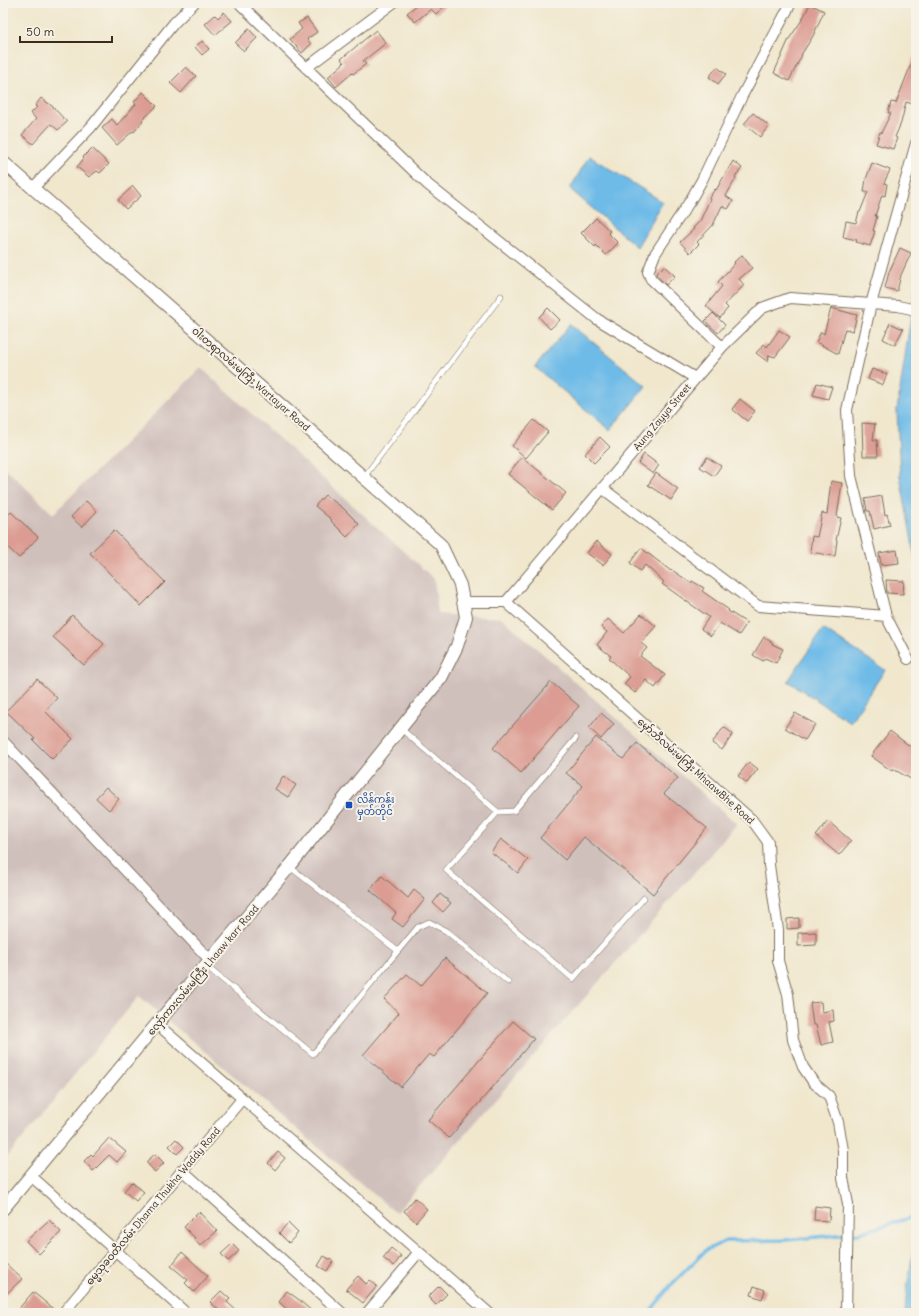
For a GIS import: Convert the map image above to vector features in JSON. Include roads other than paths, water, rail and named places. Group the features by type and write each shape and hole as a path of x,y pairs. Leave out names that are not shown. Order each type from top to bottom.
{"street":[{"path":"33,188 91,127 174,23 194,3"},
{"path":"239,3 439,194 597,319 695,378"},
{"path":"306,68 393,3"},
{"path":"722,347 651,279 648,272 655,254 696,191 742,96 791,3"},
{"path":"908,659 886,616 851,476 847,410 871,304 916,144"},
{"name":"ဝါးတရာလမ်းမကြီး Wartayar Road","path":"3,162 441,546 460,585 466,617"},
{"name":"Aung Zayya Street","path":"506,602 695,378 722,347 762,308 790,298 898,306 916,310"},
{"path":"602,488 758,606 886,616"},
{"path":"462,602 506,602"},
{"name":"မှော်ဘီလမ်းမကြီး MhaawBhe Road","path":"506,602 752,820 768,842 769,865 778,930 778,961 788,994 794,1040 803,1066 814,1083 829,1096 838,1122 843,1150 843,1178 848,1204 846,1313"},
{"name":"လှော်ကားလမ်းမကြီး Lhaaw karr Road","path":"3,1209 156,1024 290,866 441,678 457,646 466,617"},
{"path":"3,741 208,963"},
{"path":"156,1024 489,1313"},
{"name":"ဓမ္မသုခဝတီလမ်း Dhama Thukha Waddy Road","path":"63,1313 242,1099"},
{"path":"182,1170 342,1313"},
{"path":"31,1176 186,1313"},
{"path":"367,1313 418,1252"}],"lane":[{"path":"364,478 501,296"},
{"path":"400,728 498,812 514,811 576,738"},
{"path":"498,812 446,870 573,979 644,898"},
{"path":"290,866 398,951"},
{"path":"208,963 313,1054 418,927 429,922 446,931 508,982"}],"water":[{"path":"589,156 663,202 637,247 570,189"},
{"path":"916,282 916,563 900,476 897,410"},
{"path":"571,324 646,386 610,430 535,367"},
{"path":"823,629 885,670 850,722 788,681"},
{"path":"916,1238 916,1313 905,1313 907,1286"}],"waterway":[{"path":"649,1313 670,1286 706,1250 726,1241 786,1240 859,1233 916,1216"}],"place":[{"name":"လိန်ကုန်း မှတ်တိုင်","path":"349,805"}]}
